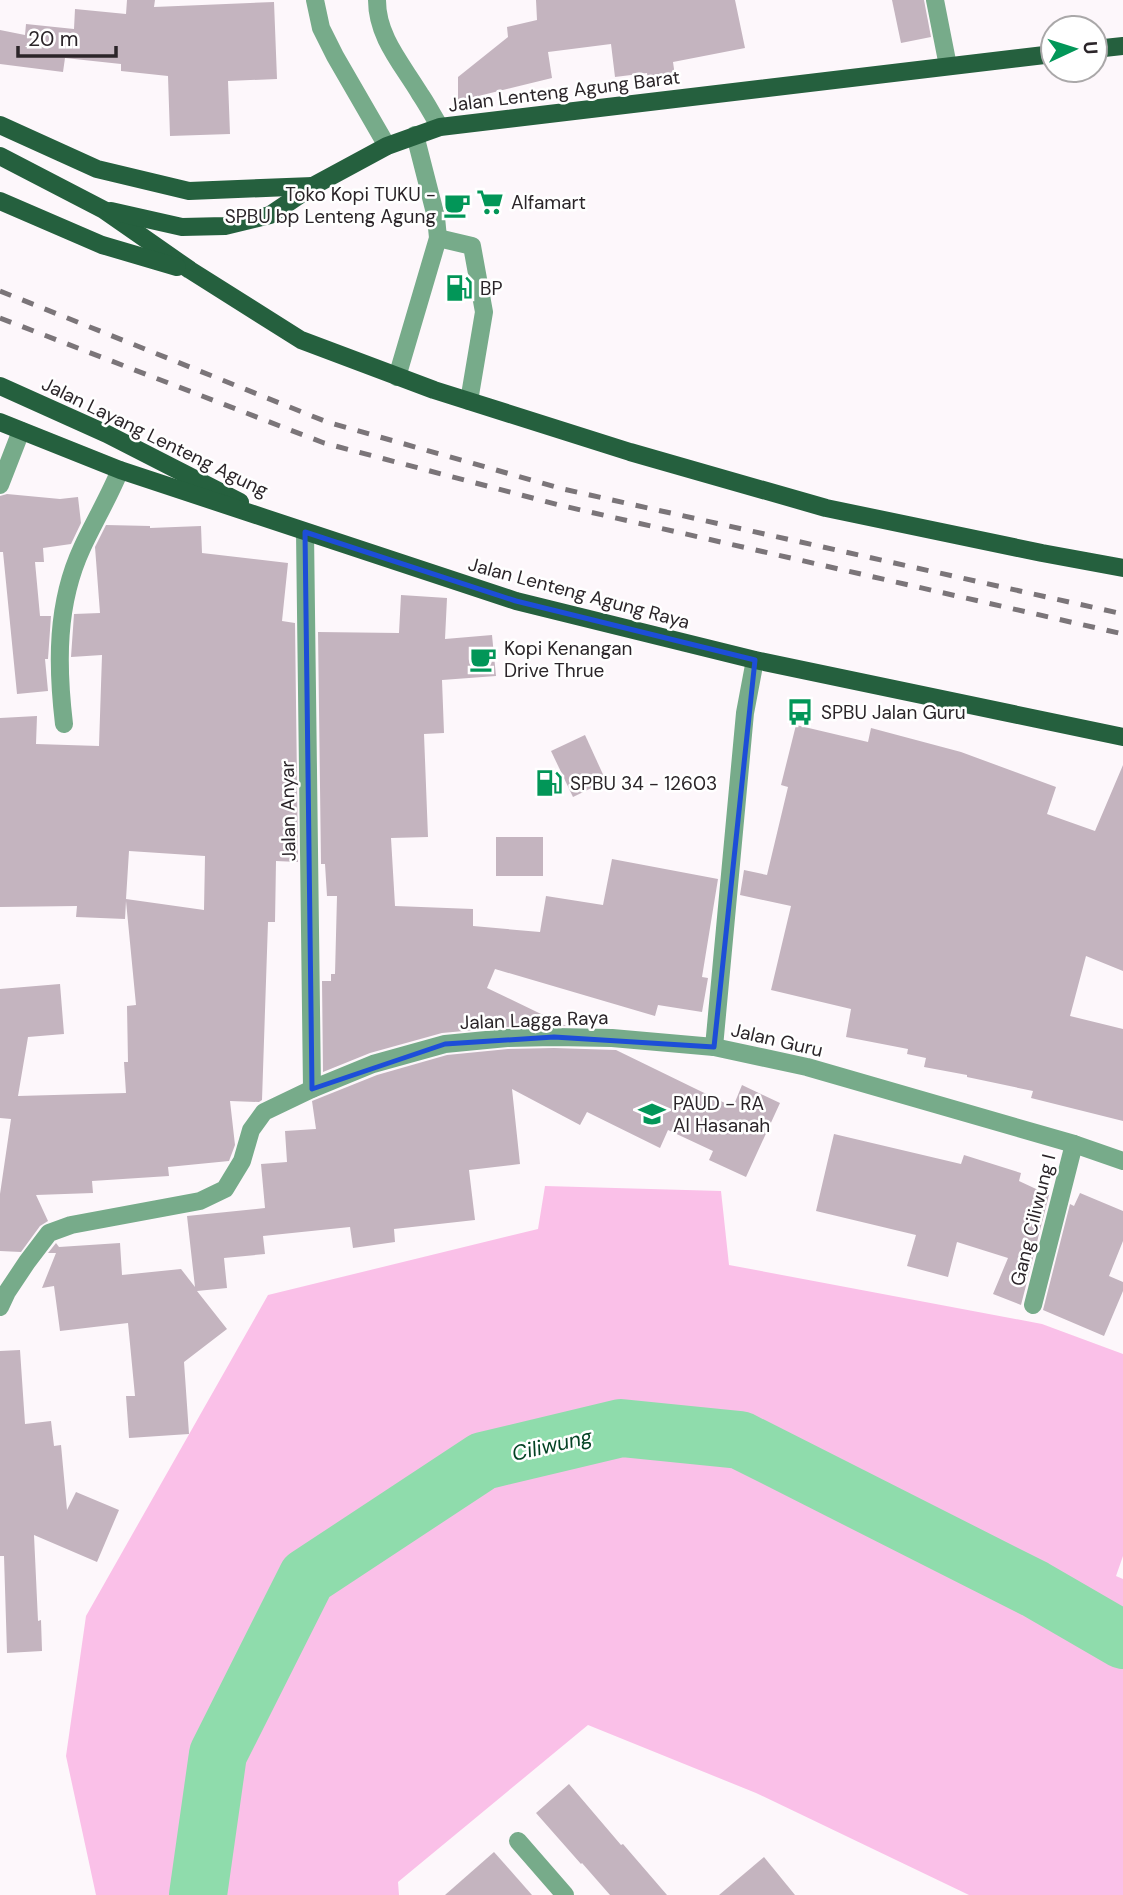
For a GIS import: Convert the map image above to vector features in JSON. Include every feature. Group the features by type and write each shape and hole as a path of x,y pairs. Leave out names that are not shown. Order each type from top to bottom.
{"main road":[{"name":"Jalan Lenteng Agung Barat","path":"104,210 182,226 225,226 270,215 313,186 387,146 440,127 1039,56"},
{"path":"0,125 97,169 189,191 313,186"},
{"path":"0,156 104,210 190,270 301,340 397,377 630,452 826,508 1123,568"},
{"path":"0,201 102,245 190,270"},
{"name":"Jalan Layang Lenteng Agung","path":"0,386 107,434 298,530"},
{"name":"Jalan Lenteng Agung Raya","path":"0,422 120,470 516,601 755,660 1123,737"}],"street":[{"path":"315,0 321,28 387,146"},
{"path":"377,0 385,38 440,127"},
{"path":"935,0 948,66"},
{"path":"397,377 438,238 436,217 415,135"},
{"path":"438,238 472,246 484,312 469,401"},
{"path":"0,485 21,431"},
{"path":"64,724 60,685 63,608 81,550 120,470"},
{"name":"Jalan Anyar","path":"298,530 312,1089"},
{"name":"Jalan Guru","path":"755,660 746,713 714,1047 807,1068 1074,1144 1123,1161"},
{"name":"Jalan Lagga Raya","path":"0,1307 7,1292 49,1233 71,1225 200,1202 225,1189 242,1161 251,1129 264,1112 373,1064 445,1044 507,1038 611,1038 714,1047"},
{"name":"Gang Ciliwung I","path":"1033,1305 1074,1144"},
{"path":"518,1841 565,1895"}],"highlighted area":[{"path":"305,532 516,601 755,660 714,1047 554,1037 445,1044 312,1089"}],"shaded area":[{"path":"545,1186 721,1191 729,1265 1042,1324 1123,1354 1123,1556 1116,1576 1123,1579 1123,1895 969,1895 756,1793 588,1725 398,1882 399,1895 96,1895 66,1756 86,1616 268,1295 538,1229"}],"building":[{"path":"127,0 155,0 154,7 274,2 277,79 228,81 230,134 170,136 168,76 121,71 121,64 65,58 63,72 0,64 0,30 25,35 26,24 74,29 75,9 126,14"},
{"path":"536,0 735,0 745,48 673,62 675,76 648,80 647,73 615,77 611,44 548,52 552,78 458,101 458,77 508,37 507,27 537,20"},
{"path":"892,0 924,0 931,37 901,43"},
{"path":"7,494 60,499 78,497 81,523 71,544 43,548 44,562 35,562 40,616 51,616 48,659 45,659 48,691 17,694 3,552 0,552 0,496"},
{"path":"106,525 150,528 201,526 202,553 288,563 282,621 295,623 298,862 276,861 275,922 268,922 262,1100 230,1101 235,1145 229,1161 168,1167 169,1176 92,1181 93,1193 36,1195 48,1221 40,1226 21,1252 0,1251 0,1194 11,1119 0,1118 0,989 60,984 64,1034 28,1037 18,1096 126,1093 124,1062 128,1062 127,1006 136,1005 126,901 125,919 76,917 77,906 0,907 0,718 37,716 36,744 99,746 102,655 71,657 74,614 100,613 95,547","holes":["129,851 205,856 204,910 126,899"]},
{"path":"401,595 447,598 445,639 492,635 496,676 442,680 444,733 424,734 428,837 391,838 395,906 473,909 473,926 540,932 546,896 603,905 612,859 718,879 702,977 708,978 702,1012 658,1005 655,1016 495,969 487,988 566,1026 507,1027 442,1033 370,1053 323,1072 322,981 331,981 331,974 335,974 337,896 327,896 325,864 321,864 318,632 399,633"},
{"path":"796,725 868,742 871,728 961,752 1056,787 1047,814 1095,831 1123,765 1123,971 1086,956 1070,1016 1123,1029 1123,1121 1031,1098 1033,1091 924,1067 926,1058 907,1054 908,1049 846,1037 851,1009 771,990 791,906 740,895 744,870 767,875 788,787 781,785"},
{"path":"585,735 606,781 573,797 551,751"},
{"path":"496,837 543,837 543,876 496,876"},
{"path":"554,1048 616,1050 733,1107 742,1085 780,1103 746,1177 709,1160 713,1151 668,1130 660,1148 587,1112 580,1125 512,1089 520,1164 469,1170 475,1220 394,1229 395,1242 353,1248 350,1227 263,1236 265,1254 224,1258 227,1288 197,1291 227,1329 184,1362 189,1434 129,1438 126,1396 135,1396 128,1323 60,1331 54,1286 42,1288 56,1253 48,1253 56,1243 59,1247 120,1243 122,1275 181,1269 195,1287 187,1216 265,1208 261,1164 287,1162 285,1131 316,1129 312,1101 377,1075 447,1055"},
{"path":"834,1134 961,1164 964,1155 1021,1173 1019,1181 1049,1195 1021,1305 993,1294 1008,1258 957,1242 948,1277 907,1266 916,1235 816,1211"},
{"path":"1080,1193 1123,1211 1123,1241 1109,1276 1123,1282 1123,1291 1104,1336 1043,1310 1070,1204 1074,1206"},
{"path":"20,1350 25,1424 51,1421 54,1446 61,1445 67,1510 76,1492 119,1510 97,1562 34,1535 42,1651 7,1653 4,1556 0,1556 0,1351"},
{"path":"569,1784 667,1895 610,1895 581,1864 536,1813"},
{"path":"494,1852 532,1895 445,1895"},
{"path":"764,1857 795,1895 719,1895"}],"waterway":[{"name":"Ciliwung","path":"198,1895 218,1754 307,1577 483,1461 621,1428 740,1440 1035,1589 1123,1640"}],"railway":[{"path":"0,291 327,422 563,489 1123,614"},
{"path":"0,318 324,443 559,505 1123,634"}],"place":[{"name":"Alfamart","path":"490,202"},
{"name":"Toko Kopi TUKU - SPBU bp Lenteng Agung","path":"457,205"},
{"name":"BP","path":"459,288"},
{"name":"Kopi Kenangan Drive Thrue","path":"483,659"},
{"name":"SPBU Jalan Guru","path":"800,712"},
{"name":"SPBU 34 - 12603","path":"549,783"},
{"name":"PAUD - RA Al Hasanah","path":"652,1114"}]}
